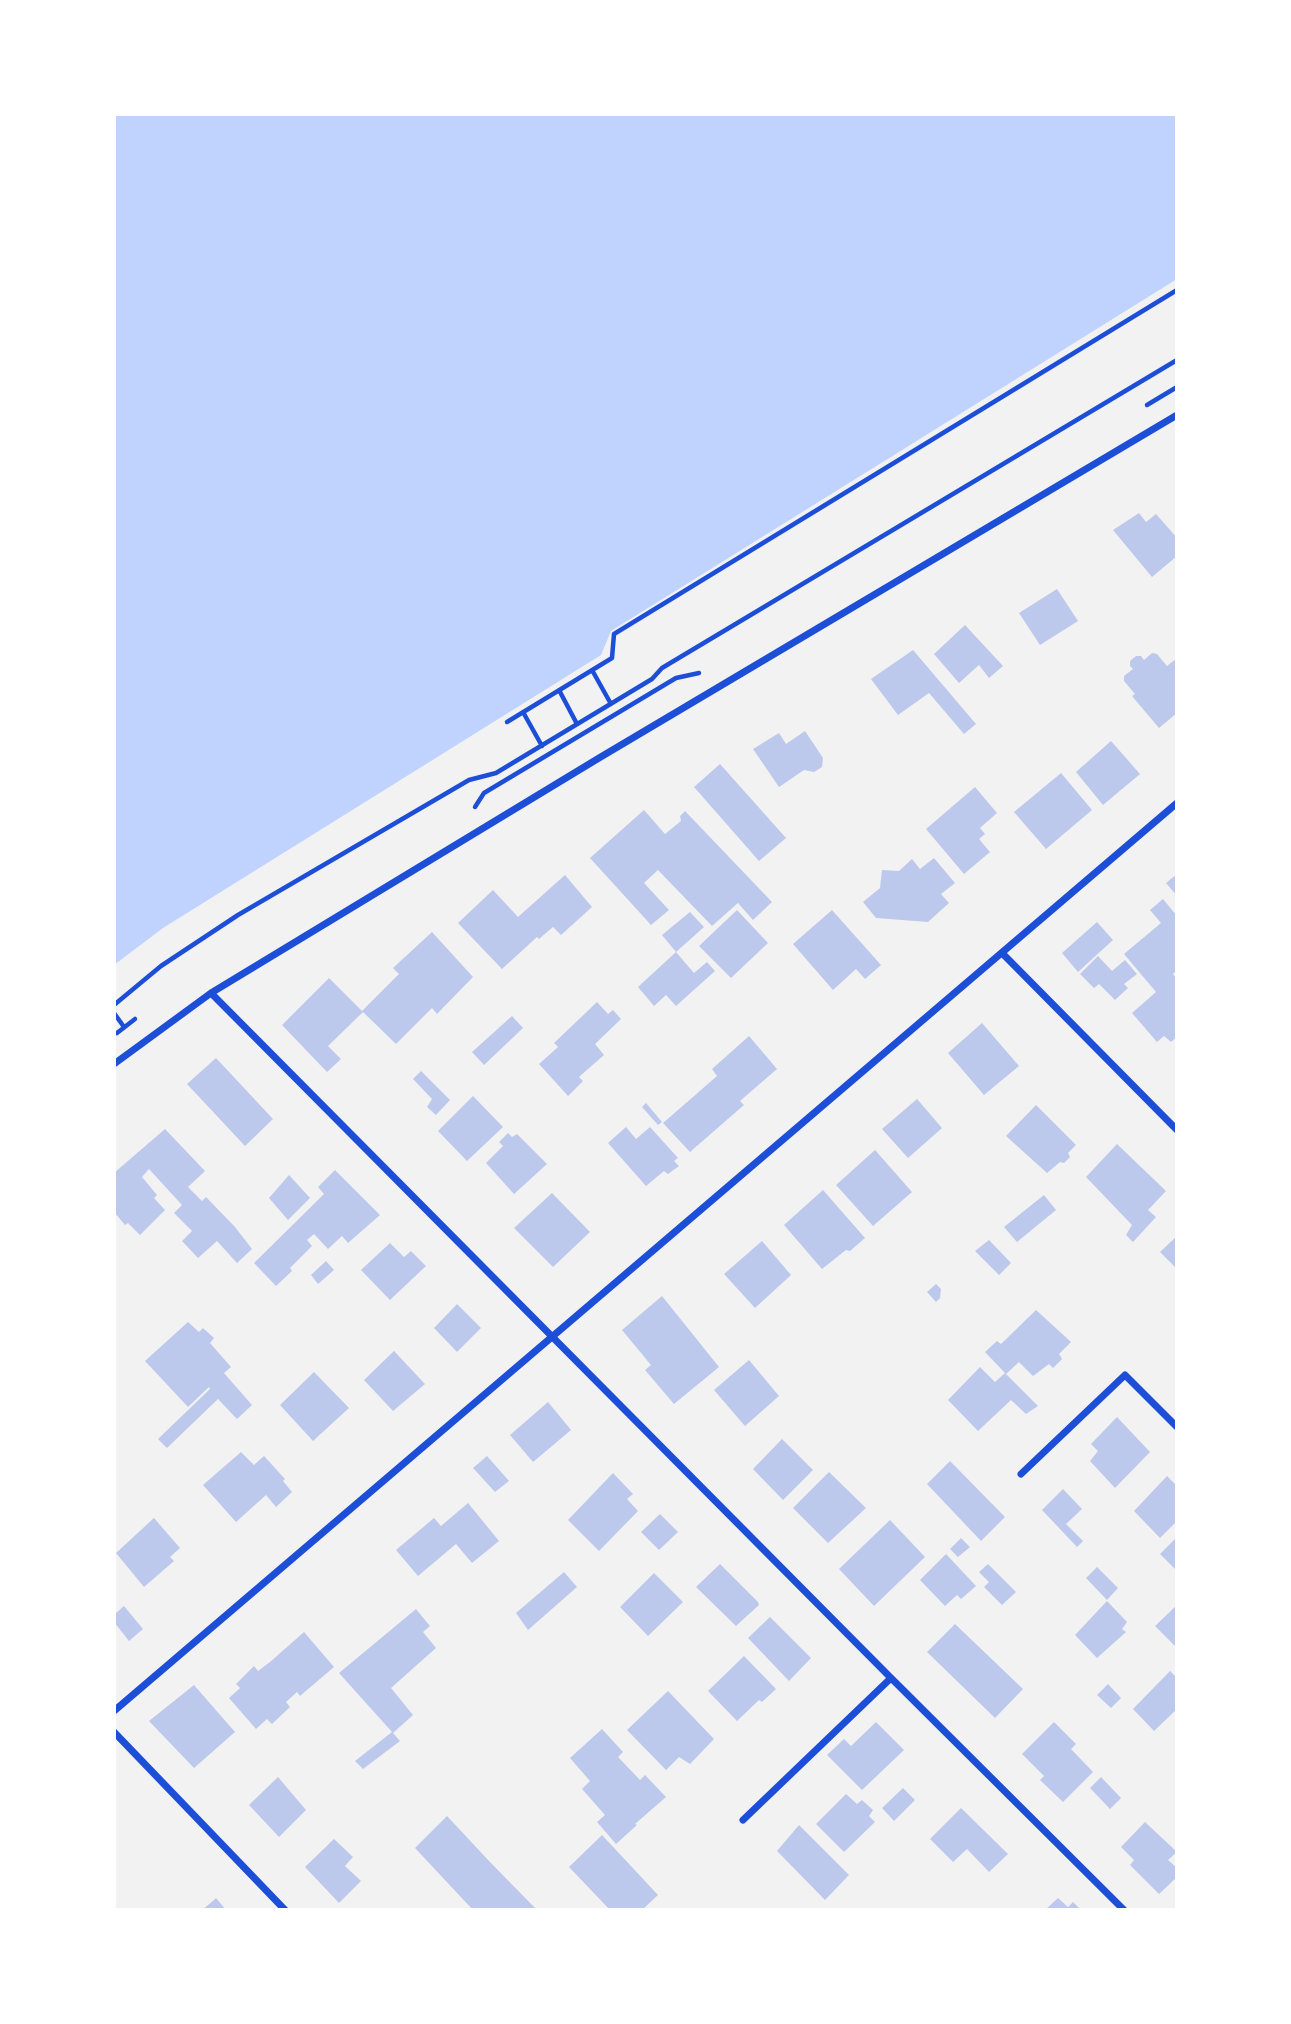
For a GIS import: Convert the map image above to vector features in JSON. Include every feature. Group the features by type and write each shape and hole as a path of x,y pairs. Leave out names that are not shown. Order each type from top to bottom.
{"street":[{"path":"114,1064 211,993 598,758 1177,415"},
{"path":"114,1711 1177,803"},
{"path":"1002,953 1177,1130"},
{"path":"211,993 1124,1910"},
{"path":"1021,1474 1125,1375 1177,1427"},
{"path":"743,1820 891,1678"},
{"path":"114,1732 285,1910"}],"path":[{"path":"507,722 612,657 614,634 1177,289"},
{"path":"114,1005 161,966 238,915 469,780 496,773 542,746 652,679 662,667 1177,360"},
{"path":"592,670 611,704"},
{"path":"559,690 577,724"},
{"path":"523,712 542,746"},
{"path":"114,1013 124,1027"}],"water":[{"path":"114,114 1177,114 1177,279 611,631 601,655 163,928 114,965"}],"building":[{"path":"1139,513 1146,522 1156,514 1177,538 1177,556 1152,577 1113,530"},
{"path":"1057,589 1078,621 1040,645 1019,613"},
{"path":"965,625 1003,666 989,678 979,665 959,683 934,654"},
{"path":"913,650 976,724 964,734 929,693 898,715 871,679"},
{"path":"1152,653 1157,654 1167,666 1177,658 1177,713 1159,728 1132,696 1135,694 1124,681 1124,676 1133,669 1130,661 1136,656 1141,656 1144,660"},
{"path":"805,731 823,758 822,767 814,772 804,770 779,787 753,749 779,733 786,744"},
{"path":"1111,741 1140,774 1103,805 1076,772"},
{"path":"720,764 786,838 759,861 694,787"},
{"path":"1061,773 1092,810 1046,849 1014,812"},
{"path":"975,787 997,813 980,828 985,834 979,839 990,852 964,874 926,829"},
{"path":"644,810 665,834 681,821 680,816 685,811 772,902 753,920 738,903 712,926 658,870 644,883 669,910 651,925 590,858"},
{"path":"934,858 955,883 941,894 949,903 928,922 876,918 863,902 880,888 882,870 899,871 912,859 920,869"},
{"path":"1177,874 1177,896 1166,883"},
{"path":"565,875 592,907 561,935 553,927 539,939 537,937 502,969 458,923 493,890 518,917"},
{"path":"1163,899 1177,916 1177,970 1173,974 1177,979 1177,1037 1171,1042 1164,1036 1157,1042 1132,1013 1156,992 1124,954 1161,923 1150,910"},
{"path":"737,910 768,943 731,978 699,946"},
{"path":"832,910 881,965 865,979 856,969 833,990 793,944"},
{"path":"690,912 704,927 676,952 662,935"},
{"path":"1097,922 1113,940 1078,972 1062,953"},
{"path":"432,932 473,977 437,1014 432,1008 396,1044 363,1012 328,1046 341,1059 327,1072 282,1025 329,978 362,1011 399,974 393,968"},
{"path":"676,952 694,973 707,962 715,971 676,1006 666,995 654,1006 638,987"},
{"path":"1098,956 1112,971 1125,960 1137,974 1124,984 1128,988 1115,1000 1099,984 1094,988 1080,974"},
{"path":"597,1002 608,1014 613,1010 621,1019 595,1044 604,1055 579,1077 583,1081 568,1096 539,1064 558,1047 554,1043"},
{"path":"512,1016 523,1028 484,1065 472,1052"},
{"path":"982,1023 1019,1066 984,1095 948,1053"},
{"path":"749,1036 777,1069 740,1101 744,1105 690,1152 663,1123 717,1076 712,1069"},
{"path":"216,1058 273,1119 245,1146 187,1084"},
{"path":"421,1071 450,1100 436,1115 427,1107 432,1099 413,1079"},
{"path":"473,1096 503,1127 467,1161 438,1131"},
{"path":"917,1099 942,1128 908,1158 882,1129"},
{"path":"646,1103 662,1122 658,1125 642,1107"},
{"path":"1036,1105 1076,1145 1068,1153 1070,1157 1064,1163 1060,1162 1047,1173 1006,1136"},
{"path":"626,1127 636,1139 650,1127 678,1158 674,1161 679,1166 668,1174 664,1171 646,1186 608,1143"},
{"path":"165,1129 205,1171 188,1187 202,1201 206,1197 252,1249 237,1263 217,1241 198,1258 182,1241 192,1231 174,1213 182,1205 149,1169 142,1177 157,1195 154,1198 165,1210 140,1235 128,1223 125,1225 114,1212 114,1173"},
{"path":"508,1133 512,1137 517,1134 547,1164 514,1194 486,1163 503,1146 499,1142"},
{"path":"1117,1144 1166,1191 1148,1210 1156,1217 1133,1242 1126,1235 1132,1225 1086,1177"},
{"path":"875,1150 912,1192 873,1226 836,1185"},
{"path":"335,1170 380,1215 348,1243 342,1236 328,1249 314,1234 307,1240 312,1246 276,1286 254,1263 324,1194 318,1187"},
{"path":"289,1175 310,1198 288,1220 269,1198"},
{"path":"823,1190 865,1238 822,1269 784,1225"},
{"path":"552,1193 590,1232 553,1267 514,1228"},
{"path":"1044,1195 1056,1210 1017,1242 1004,1227"},
{"path":"1177,1236 1177,1269 1160,1252"},
{"path":"989,1240 1011,1263 999,1275 975,1251"},
{"path":"762,1241 791,1275 755,1308 724,1274"},
{"path":"390,1243 404,1257 411,1251 426,1266 390,1300 361,1270"},
{"path":"326,1261 334,1270 318,1284 311,1275"},
{"path":"936,1284 941,1289 940,1298 936,1302 927,1292"},
{"path":"662,1296 719,1367 674,1404 645,1370 651,1365 622,1330"},
{"path":"457,1304 481,1328 457,1352 434,1328"},
{"path":"1036,1310 1071,1342 1059,1354 1062,1359 1053,1368 1049,1364 1033,1376 1019,1362 1006,1374 985,1352 997,1341 1001,1344"},
{"path":"188,1322 199,1332 203,1328 214,1338 210,1343 231,1367 224,1373 252,1405 237,1419 218,1399 167,1448 158,1439 210,1389 209,1387 188,1407 145,1361"},
{"path":"394,1351 425,1384 393,1411 364,1380"},
{"path":"749,1360 779,1396 745,1426 714,1390"},
{"path":"980,1367 995,1382 1005,1373 1038,1406 1026,1414 1011,1400 978,1431 948,1400"},
{"path":"314,1372 349,1408 313,1441 280,1405"},
{"path":"548,1402 571,1430 533,1462 510,1435"},
{"path":"1117,1417 1150,1452 1115,1488 1090,1461 1098,1451 1091,1444"},
{"path":"782,1439 813,1470 783,1500 753,1469"},
{"path":"241,1452 254,1465 264,1456 285,1479 283,1481 292,1492 276,1507 266,1495 236,1522 203,1485"},
{"path":"487,1456 509,1481 495,1492 473,1468"},
{"path":"950,1461 1005,1517 981,1541 927,1484"},
{"path":"829,1472 866,1508 828,1543 793,1508"},
{"path":"613,1473 633,1494 627,1499 638,1511 599,1551 568,1520"},
{"path":"1167,1476 1177,1486 1177,1521 1160,1538 1134,1511"},
{"path":"1063,1489 1082,1509 1066,1524 1083,1541 1077,1547 1042,1510"},
{"path":"468,1503 499,1541 472,1563 456,1544 418,1576 396,1550 434,1518 441,1526"},
{"path":"660,1514 678,1532 659,1550 641,1532"},
{"path":"154,1518 180,1548 170,1557 174,1561 144,1587 116,1553"},
{"path":"890,1520 925,1557 874,1606 839,1569"},
{"path":"1177,1537 1177,1571 1160,1554"},
{"path":"961,1538 970,1547 958,1557 950,1549"},
{"path":"946,1554 976,1586 961,1599 957,1595 945,1606 920,1580"},
{"path":"720,1564 759,1605 736,1626 696,1587"},
{"path":"988,1564 1016,1592 1002,1605 984,1587 989,1582 979,1572"},
{"path":"1097,1567 1118,1588 1107,1600 1086,1578"},
{"path":"564,1572 577,1587 528,1630 516,1613"},
{"path":"654,1573 683,1602 648,1636 620,1607"},
{"path":"1107,1601 1127,1622 1122,1629 1126,1632 1097,1658 1075,1635"},
{"path":"1177,1605 1177,1648 1155,1626"},
{"path":"124,1606 143,1629 129,1641 114,1622 114,1615"},
{"path":"416,1609 430,1626 423,1632 436,1648 391,1688 413,1715 393,1733 400,1741 363,1769 355,1761 392,1732 339,1673"},
{"path":"770,1617 811,1658 789,1681 748,1638"},
{"path":"955,1624 1023,1689 995,1718 927,1652"},
{"path":"304,1632 334,1667 300,1696 297,1692 286,1702 290,1707 272,1724 267,1719 256,1729 229,1698 240,1688 236,1684 254,1666 258,1671"},
{"path":"744,1656 776,1689 762,1702 759,1700 737,1721 708,1691"},
{"path":"1170,1671 1177,1678 1177,1709 1154,1731 1133,1709"},
{"path":"1108,1684 1121,1698 1111,1708 1097,1695"},
{"path":"194,1685 235,1732 194,1768 149,1721"},
{"path":"668,1691 714,1739 690,1764 679,1757 666,1770 627,1730"},
{"path":"876,1722 904,1750 862,1790 827,1755 844,1739 851,1746"},
{"path":"1054,1722 1076,1744 1071,1749 1093,1772 1063,1802 1040,1780 1044,1776 1022,1754"},
{"path":"602,1729 623,1752 618,1757 640,1780 645,1775 666,1797 616,1844 597,1822 605,1815 582,1789 590,1781 570,1758"},
{"path":"278,1777 306,1810 279,1837 249,1805"},
{"path":"1101,1777 1121,1798 1110,1809 1090,1788"},
{"path":"903,1788 915,1800 894,1821 882,1808"},
{"path":"846,1794 857,1804 862,1800 873,1810 869,1816 875,1822 844,1852 816,1824"},
{"path":"961,1808 1008,1854 989,1872 967,1849 953,1862 930,1839"},
{"path":"447,1816 537,1910 473,1910 415,1848"},
{"path":"1145,1822 1177,1852 1168,1860 1177,1868 1177,1877 1159,1894 1130,1865 1134,1860 1121,1847"},
{"path":"799,1825 849,1875 825,1900 777,1851"},
{"path":"602,1835 658,1895 642,1910 610,1910 569,1867"},
{"path":"334,1839 353,1857 345,1866 361,1881 339,1903 305,1867"},
{"path":"216,1898 226,1910 202,1910 214,1900"},
{"path":"1058,1898 1068,1907 1073,1902 1081,1910 1045,1910"}]}
